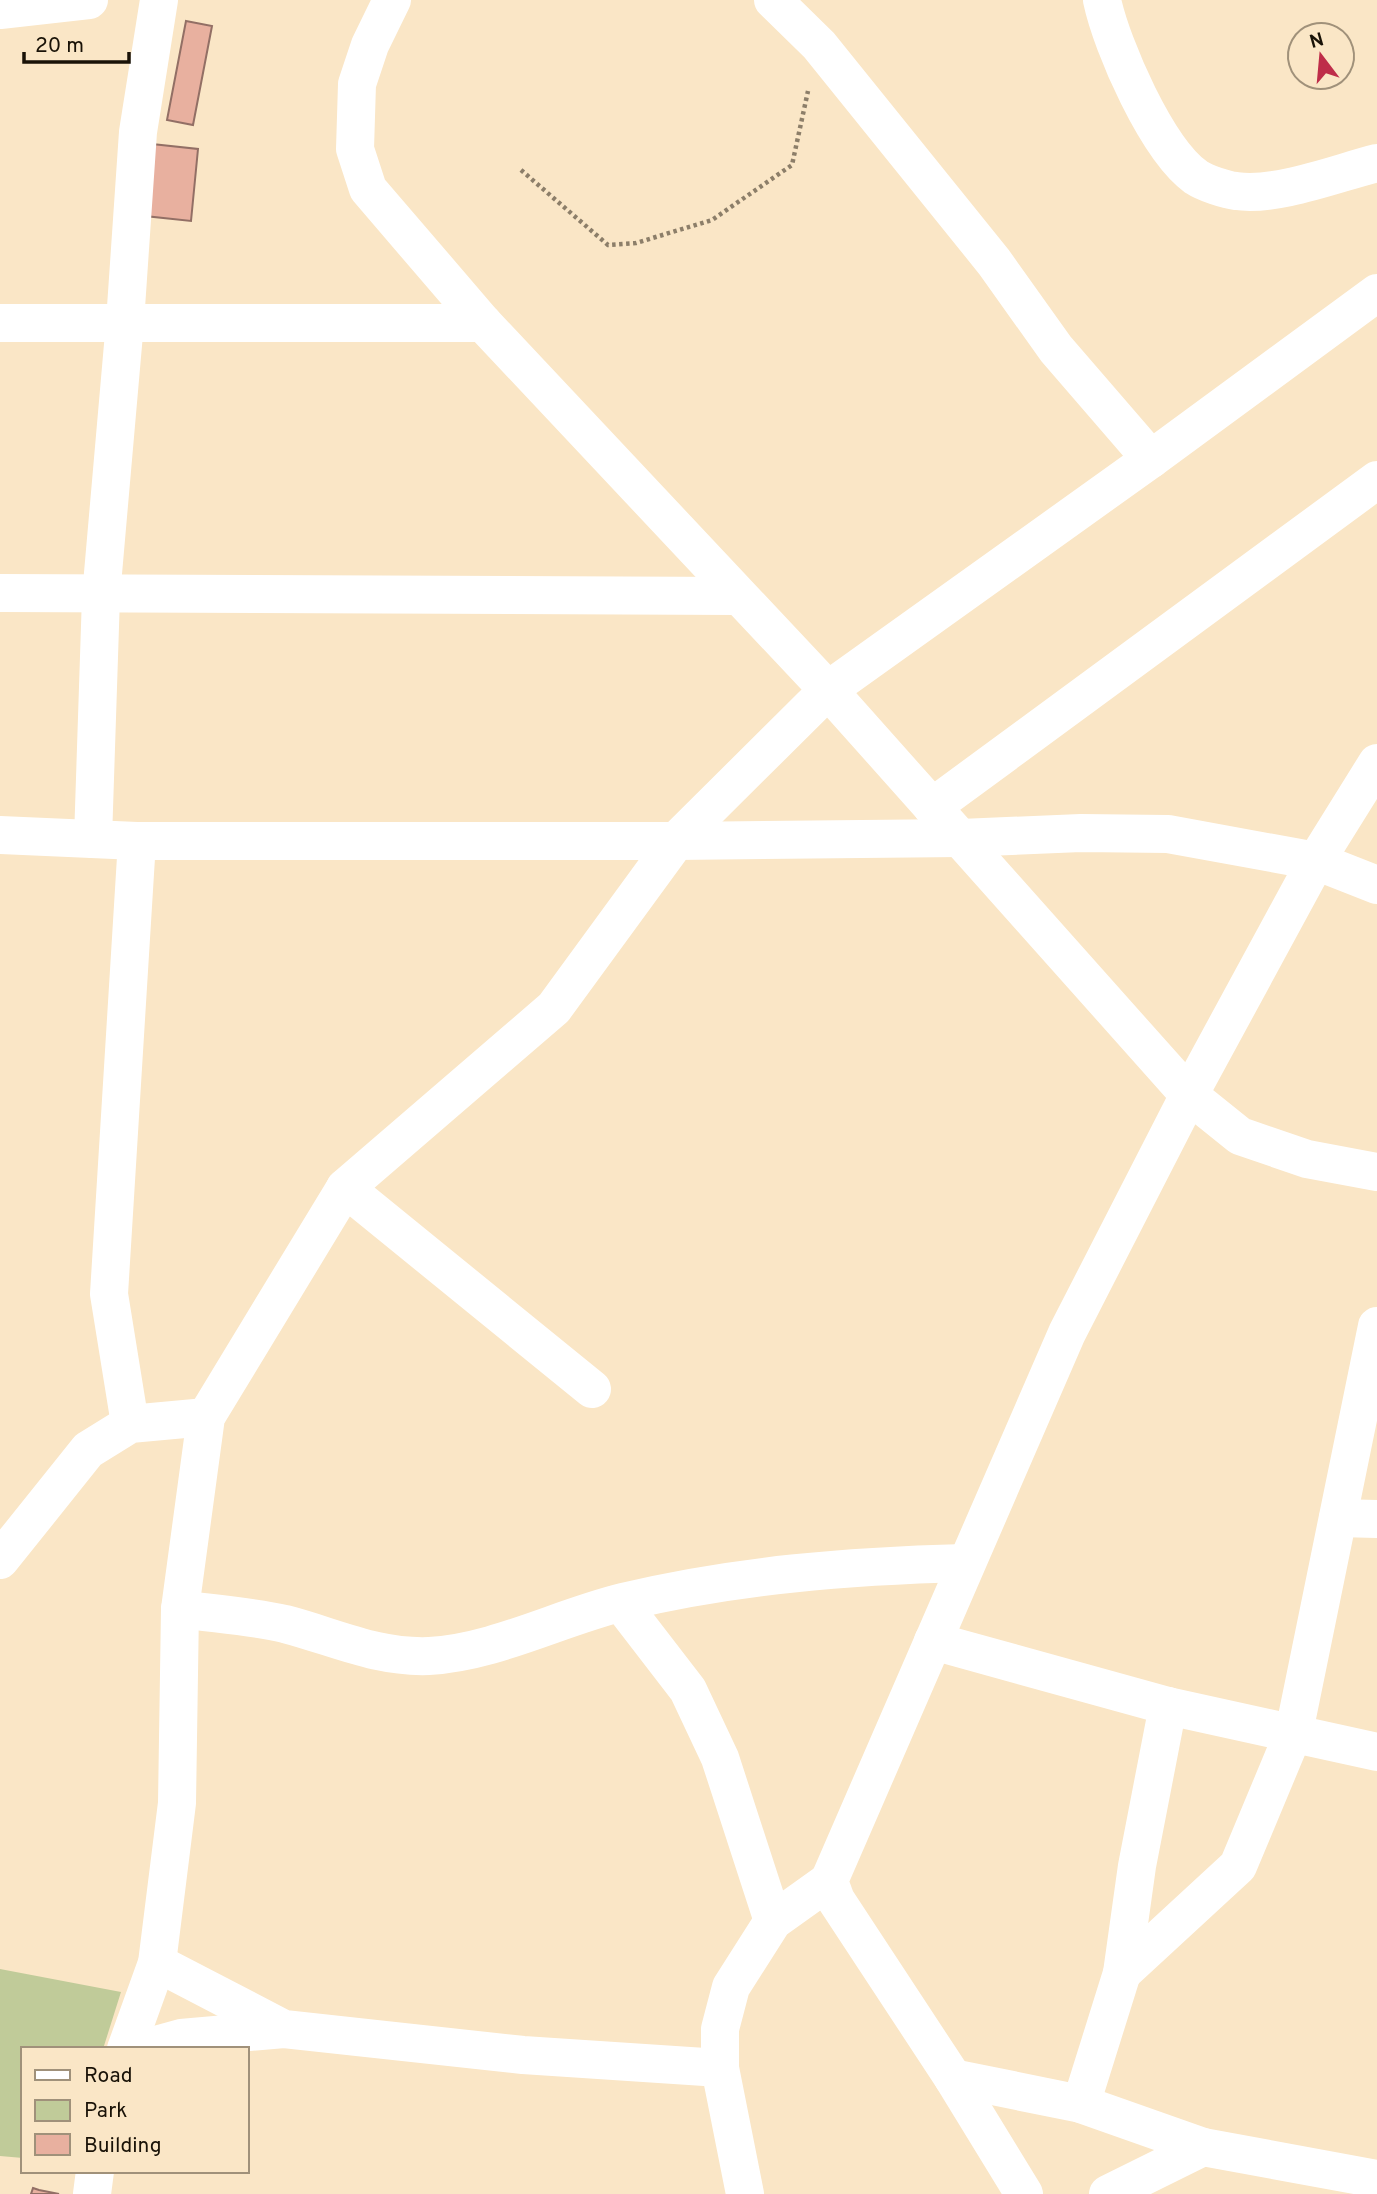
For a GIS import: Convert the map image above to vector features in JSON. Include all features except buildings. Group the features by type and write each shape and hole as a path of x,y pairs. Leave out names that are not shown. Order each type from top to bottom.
{"street":[{"path":"0,10 89,0"},
{"path":"93,839 101,596 125,322 138,132 159,0"},
{"path":"392,0 370,44 357,84 355,149 368,189 483,323 828,690 1189,1095 1240,1136 1307,1159 1377,1172"},
{"path":"773,0 819,46 994,262 1056,349 1151,459"},
{"path":"1102,0 1128,71 1157,132 1196,177 1236,191 1264,189 1377,163"},
{"path":"127,2047 157,1963 177,1803 180,1609 206,1417 345,1188 554,1007 676,841 828,690 1377,293"},
{"path":"0,323 483,323"},
{"path":"932,807 1377,480"},
{"path":"0,593 101,596 738,596"},
{"path":"745,2194 720,2068 720,2029 731,1987 773,1922 830,1881 965,1563 1067,1333 1189,1095 1316,861 1377,762"},
{"path":"0,835 137,841 676,841 961,838 1081,833 1168,834 1316,861 1377,885"},
{"path":"130,1424 109,1294 137,841"},
{"path":"345,1188 592,1389"},
{"path":"1122,1973 1238,1866 1294,1732 1377,1326"},
{"path":"0,1560 88,1450 130,1424 206,1417"},
{"path":"1338,1518 1377,1519"},
{"path":"180,1609 283,1624 382,1654 430,1656 488,1646 621,1603 734,1580 872,1566 965,1563"},
{"path":"621,1603 688,1690 720,1758 773,1922"},
{"path":"933,1641 1168,1706 1377,1752"},
{"path":"1081,2104 1122,1973 1137,1866 1168,1706"},
{"path":"830,1881 836,1900 953,2078 1024,2194"},
{"path":"157,1963 284,2029"},
{"path":"148,2047 181,2038 284,2029 523,2055 720,2068"},
{"path":"953,2078 1081,2104 1203,2147 1377,2179"},
{"path":"1108,2194 1203,2147"},
{"path":"92,2194 95,2173"}],"path":[{"path":"522,170 608,245 636,243 712,220 792,165 819,46"}],"green space":[{"path":"0,1969 121,1992 104,2047 21,2047 21,2158 0,2156"}]}
